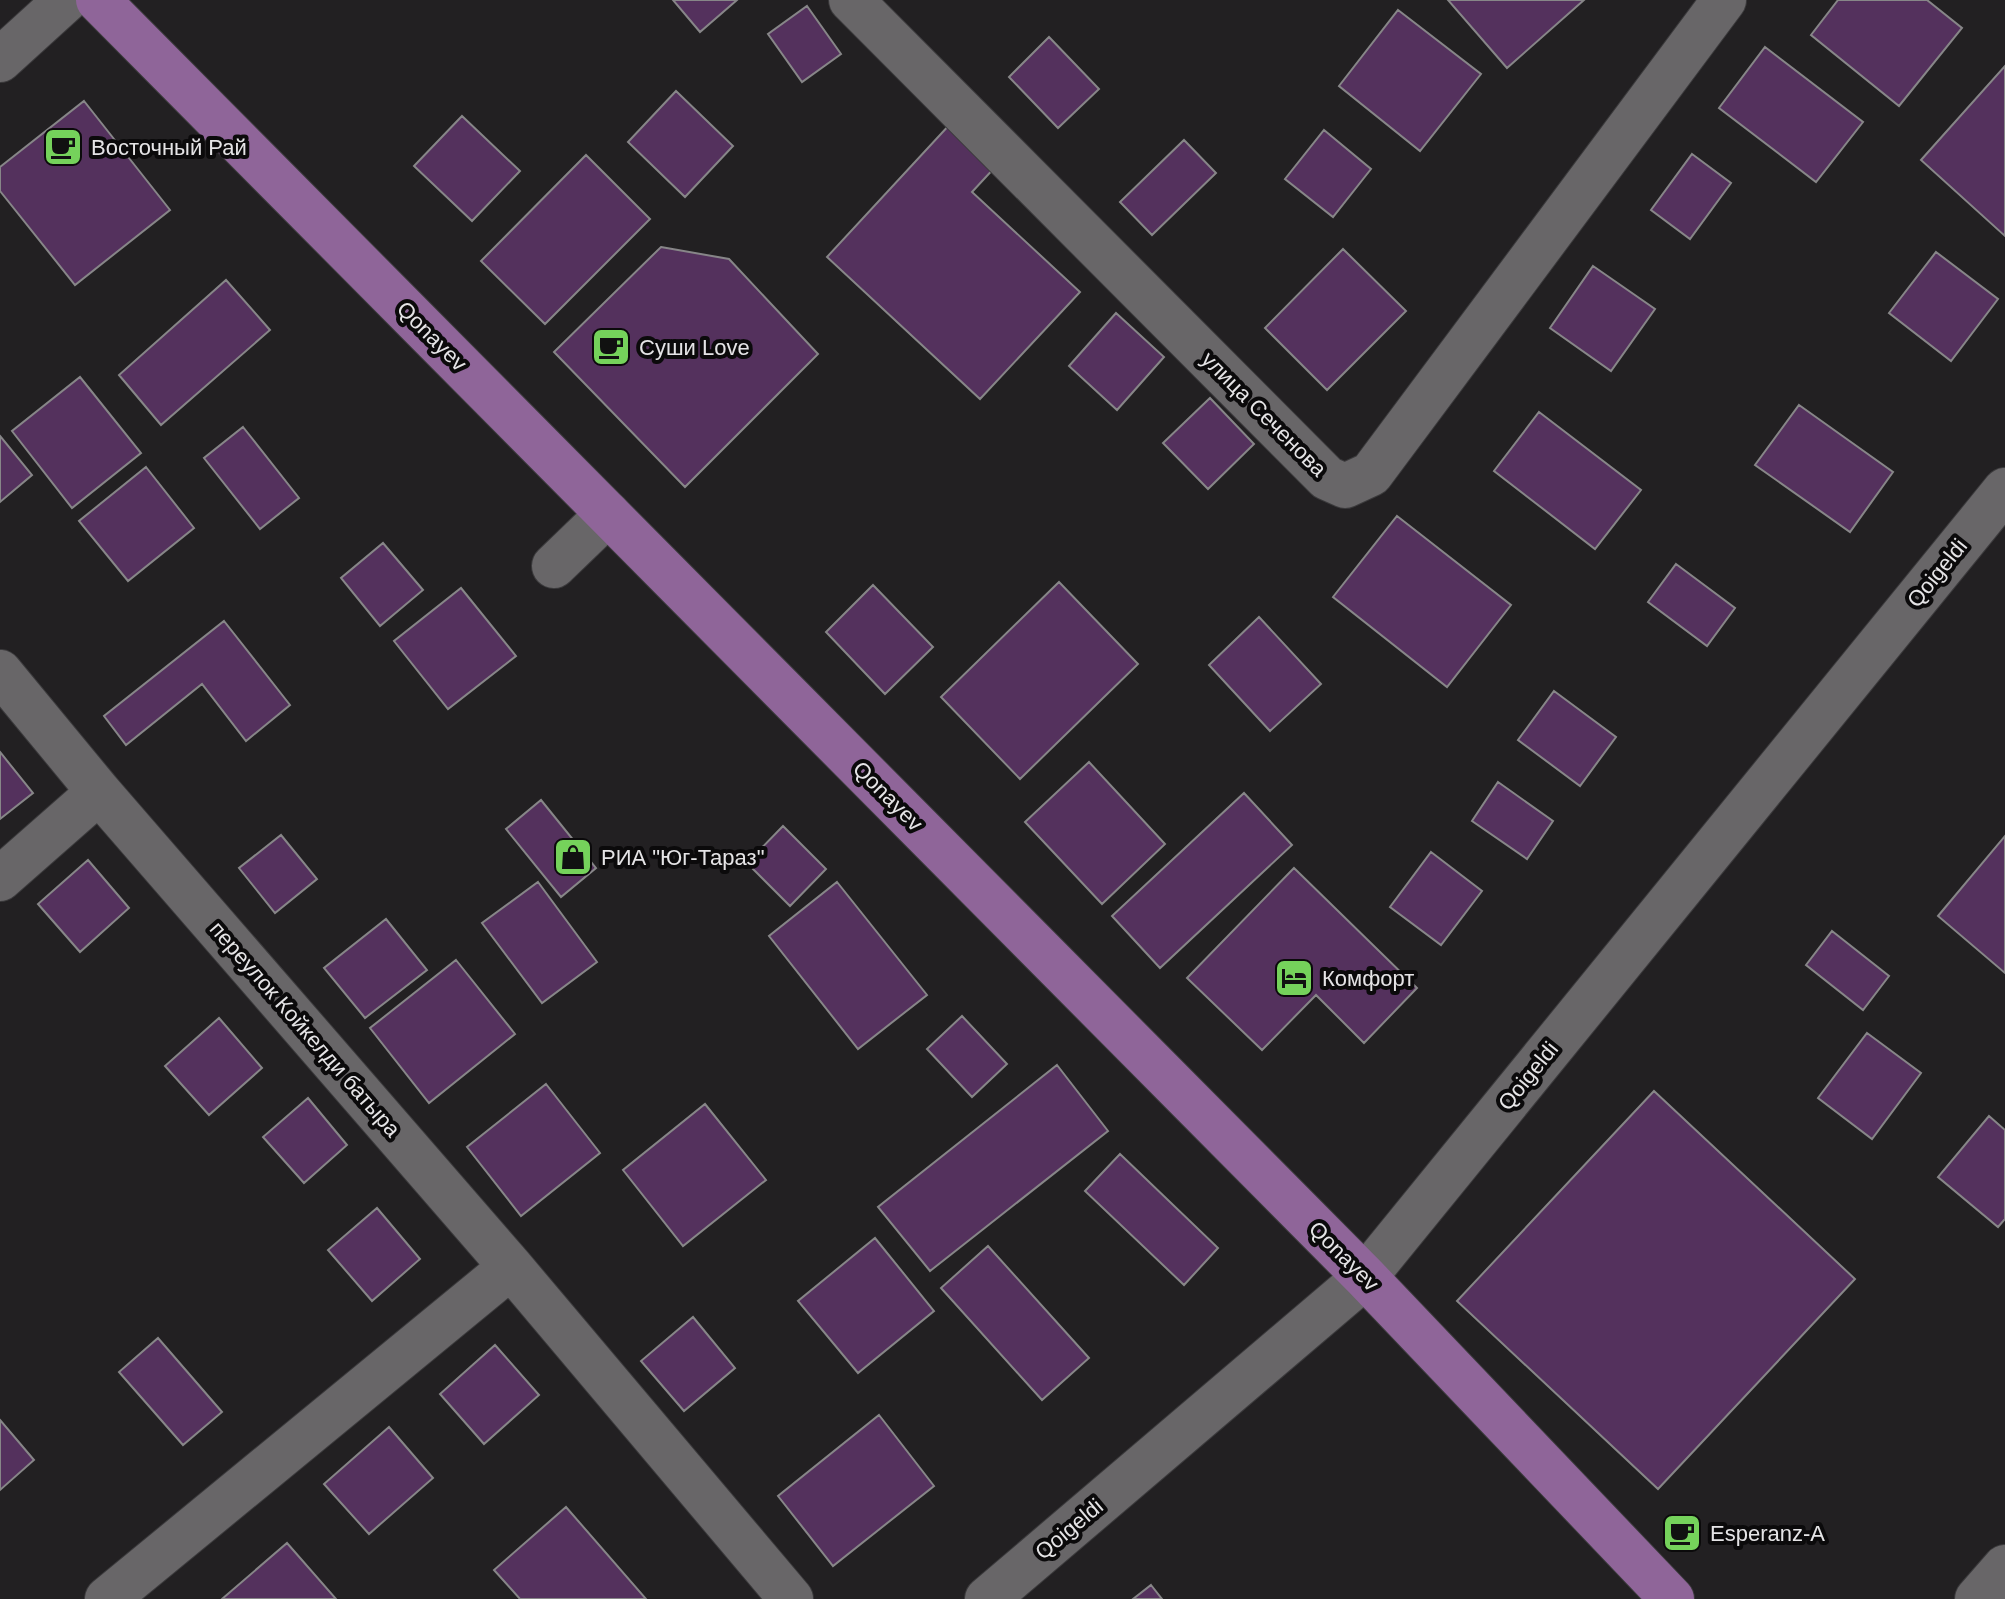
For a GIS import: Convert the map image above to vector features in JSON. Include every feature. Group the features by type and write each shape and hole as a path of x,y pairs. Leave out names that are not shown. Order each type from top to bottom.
{"main road":[{"name":"Qonayev","path":"98,0 1365,1277 1672,1599"}],"street":[{"path":"0,60 66,0"},
{"name":"улица Сеченова","path":"851,0 1327,478 1345,486 1371,474 1724,0"},
{"name":"Qoigeldi","path":"987,1599 1365,1277 2005,490"},
{"path":"554,566 608,514"},
{"name":"переулок Койкелди батыра","path":"0,672 99,792 511,1267 791,1599"},
{"path":"0,879 99,792"},
{"path":"107,1599 511,1267"},
{"path":"1977,1599 2005,1567"}],"building":[{"path":"673,0 737,0 700,32"},
{"path":"1448,0 1584,0 1507,68"},
{"path":"1838,0 1927,0 1962,28 1899,106 1811,35"},
{"path":"807,6 841,54 802,82 768,34"},
{"path":"1398,10 1481,74 1420,151 1339,86"},
{"path":"1049,37 1099,89 1058,128 1009,77"},
{"path":"1765,47 1863,122 1816,182 1719,108"},
{"path":"2005,66 2005,236 1921,160"},
{"path":"676,91 733,146 685,197 628,142"},
{"path":"84,101 170,210 75,285 0,191 0,167"},
{"path":"462,116 520,171 472,221 414,166"},
{"path":"952,122 997,165 972,192 1080,292 980,399 827,257"},
{"path":"1324,130 1371,169 1333,217 1285,179"},
{"path":"1184,140 1216,173 1152,235 1120,202"},
{"path":"1692,154 1731,183 1690,239 1651,210"},
{"path":"586,155 650,219 545,324 481,261"},
{"path":"661,247 729,259 818,354 685,487 554,352"},
{"path":"1343,249 1406,311 1327,390 1265,328"},
{"path":"1936,252 1998,299 1951,361 1889,313"},
{"path":"1593,266 1655,309 1611,371 1550,328"},
{"path":"226,280 270,330 161,425 119,375"},
{"path":"1116,313 1164,357 1117,410 1069,366"},
{"path":"80,377 141,453 72,508 12,431"},
{"path":"1210,398 1254,444 1208,489 1163,443"},
{"path":"1799,405 1893,472 1850,532 1755,465"},
{"path":"1539,412 1641,490 1595,549 1494,471"},
{"path":"243,427 299,498 260,529 204,458"},
{"path":"0,436 32,475 0,502"},
{"path":"146,467 194,528 128,581 79,521"},
{"path":"1397,516 1511,605 1447,687 1333,597"},
{"path":"383,543 423,590 380,626 341,578"},
{"path":"1676,564 1735,608 1707,646 1648,602"},
{"path":"1059,582 1138,664 1020,779 941,697"},
{"path":"873,585 933,647 885,694 826,632"},
{"path":"461,588 516,656 448,709 394,641"},
{"path":"1259,617 1321,684 1270,731 1209,665"},
{"path":"224,621 290,705 246,741 202,684 126,745 104,716"},
{"path":"1554,691 1616,737 1580,786 1518,740"},
{"path":"0,752 33,793 0,819"},
{"path":"1089,762 1165,844 1102,904 1025,822"},
{"path":"1498,782 1553,821 1527,859 1472,821"},
{"path":"1244,793 1292,845 1160,968 1112,916"},
{"path":"541,800 596,868 561,897 506,829"},
{"path":"783,826 826,869 790,906 747,863"},
{"path":"281,835 317,879 275,913 239,868"},
{"path":"2005,836 2005,973 1938,916"},
{"path":"1431,852 1482,891 1441,945 1390,907"},
{"path":"88,860 129,908 80,952 38,904"},
{"path":"1294,868 1417,988 1364,1043 1316,995 1262,1050 1187,978"},
{"path":"538,882 597,962 542,1003 482,923"},
{"path":"837,882 927,995 858,1049 769,936"},
{"path":"386,919 427,970 365,1018 324,968"},
{"path":"1832,931 1889,976 1863,1010 1806,965"},
{"path":"456,960 515,1034 429,1103 370,1028"},
{"path":"962,1016 1007,1064 972,1097 927,1049"},
{"path":"219,1018 262,1068 209,1115 165,1066"},
{"path":"1867,1033 1921,1073 1872,1139 1818,1098"},
{"path":"1057,1065 1108,1131 930,1271 878,1207"},
{"path":"546,1084 600,1153 521,1216 467,1147"},
{"path":"1654,1091 1855,1279 1658,1489 1457,1301"},
{"path":"308,1098 347,1145 304,1183 263,1137"},
{"path":"705,1104 766,1180 683,1246 623,1170"},
{"path":"1989,1116 2005,1130 2005,1219 1998,1227 1938,1177"},
{"path":"1120,1154 1218,1248 1184,1285 1085,1191"},
{"path":"377,1208 420,1259 372,1301 328,1250"},
{"path":"875,1238 934,1311 858,1373 798,1301"},
{"path":"988,1246 1089,1358 1042,1400 941,1288"},
{"path":"693,1317 735,1368 684,1411 641,1361"},
{"path":"158,1338 222,1412 183,1445 119,1372"},
{"path":"495,1345 539,1395 484,1444 440,1394"},
{"path":"879,1415 934,1486 833,1566 778,1496"},
{"path":"0,1420 34,1460 0,1490"},
{"path":"389,1427 433,1478 369,1534 324,1484"},
{"path":"566,1507 646,1599 520,1599 494,1570"},
{"path":"287,1543 336,1599 222,1599"},
{"path":"1151,1585 1162,1599 1133,1599"}],"place":[{"name":"Восточный Рай","path":"63,147"},
{"name":"Суши Love","path":"611,347"},
{"name":"РИА \"Юг-Тараз\"","path":"573,857"},
{"name":"Комфорт","path":"1294,978"},
{"name":"Esperanz-A","path":"1682,1533"}]}
